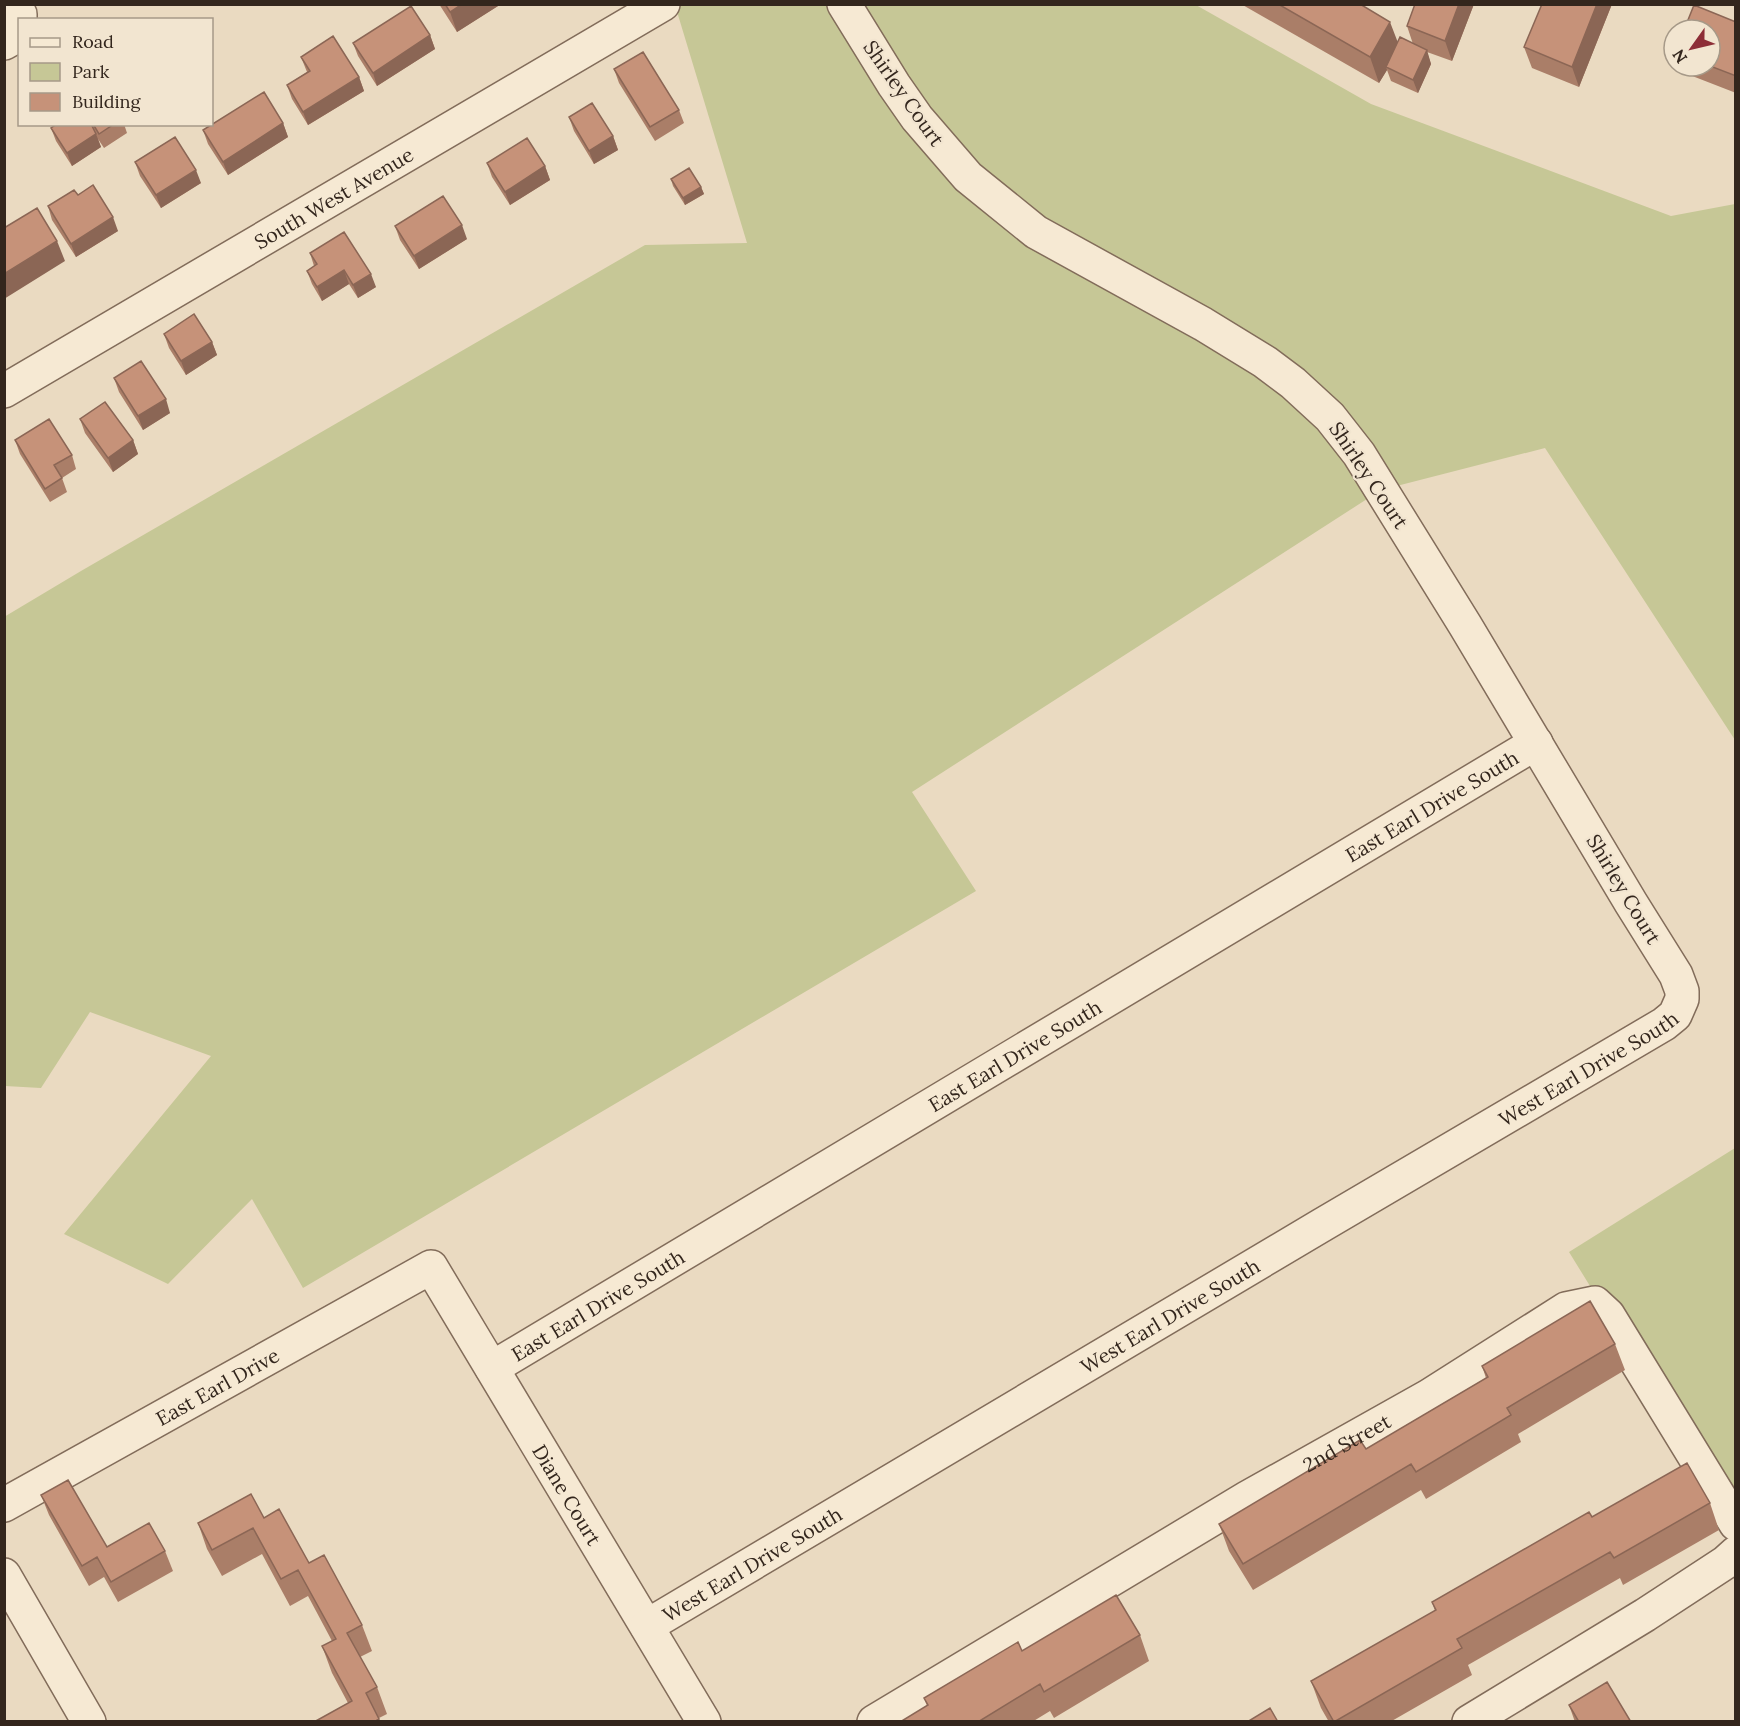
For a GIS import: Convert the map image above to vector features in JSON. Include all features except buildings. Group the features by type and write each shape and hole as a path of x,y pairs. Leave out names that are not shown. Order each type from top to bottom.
{"street":[{"path":"14,4 20,18"},
{"name":"South West Avenue","path":"4,391 663,4"},
{"name":"Shirley Court","path":"844,4 917,118 968,177 1036,232 1203,324 1265,362 1293,383 1330,417 1359,454 1465,625 1676,975 1682,991 1682,999"},
{"path":"4,43 18,35"},
{"name":"East Earl Drive South","path":"492,1368 1536,743"},
{"name":"West Earl Drive South","path":"647,1626 1664,1024 1675,1015 1682,999"},
{"name":"Diane Court","path":"431,1267 704,1722"},
{"name":"East Earl Drive","path":"4,1505 431,1267"},
{"name":"2nd Street","path":"874,1722 1247,1498 1429,1396 1566,1309 1595,1303 1608,1315 1736,1524"},
{"path":"1469,1722 1645,1615 1726,1562 1736,1553"},
{"path":"4,1575 89,1722"}],"green space":[{"path":"675,5 1196,5 1371,104 1671,216 1735,204 1735,740 1545,448 1381,490 912,792 976,891 303,1288 252,1199 168,1284 64,1234 211,1056 90,1012 41,1088 5,1086 4,617 645,245 747,243"},
{"path":"1735,1148 1735,1521 1569,1252"}]}
